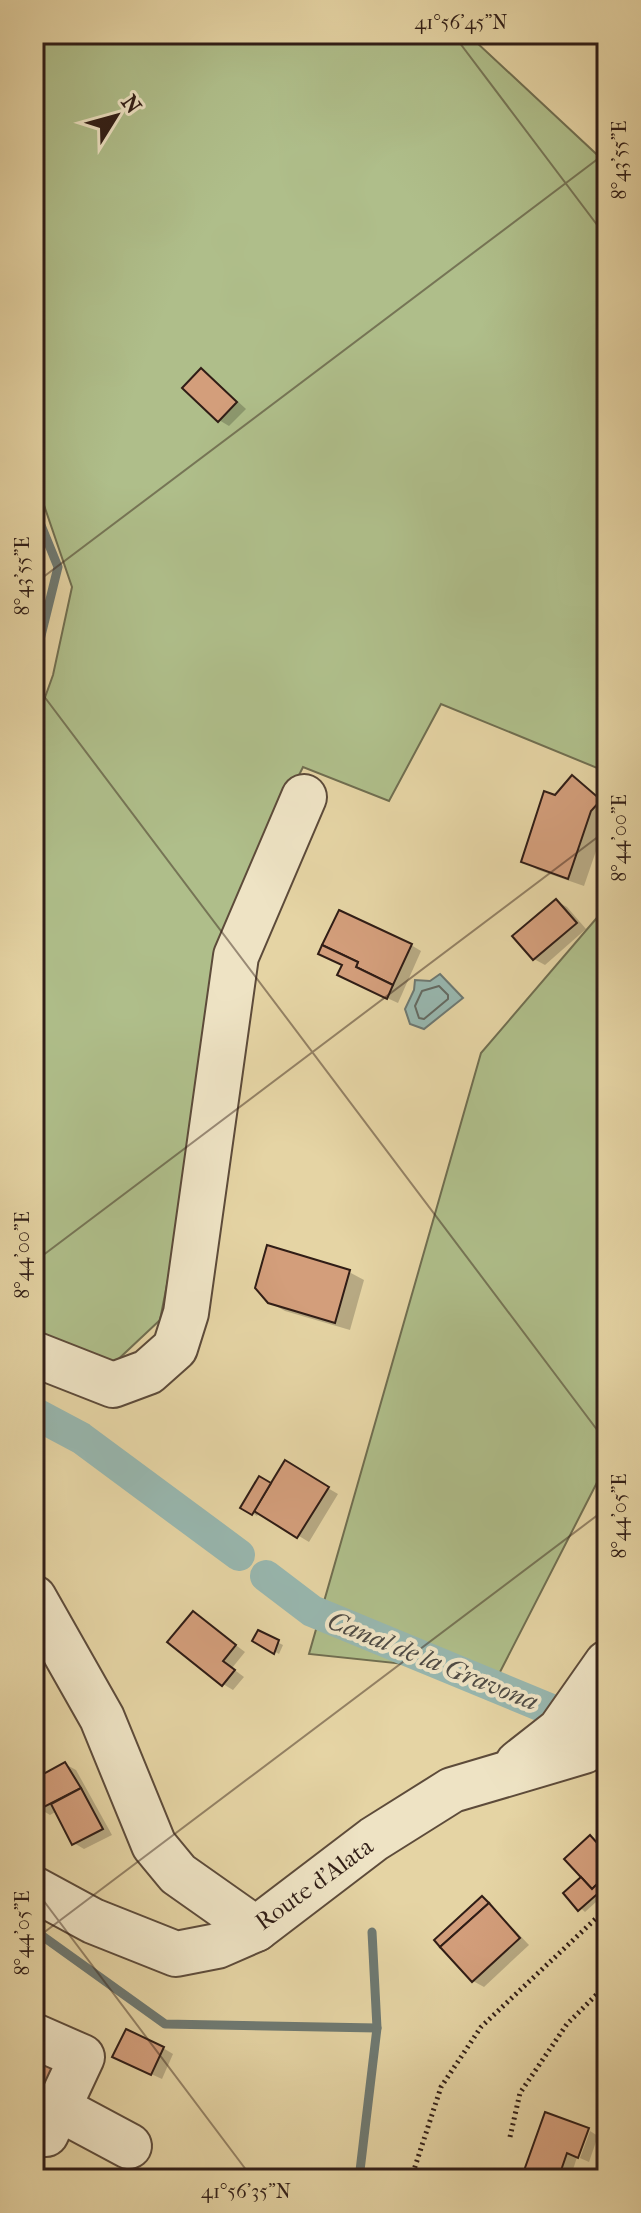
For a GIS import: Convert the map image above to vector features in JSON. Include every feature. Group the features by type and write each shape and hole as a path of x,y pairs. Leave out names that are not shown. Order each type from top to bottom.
{"street":[{"path":"34,1354 113,1385 148,1372 175,1348 186,1313 236,956 304,797"},
{"path":"34,1598 102,1718 154,1845 178,1874 256,1929"},
{"path":"501,1777 560,1730 607,1663"},
{"name":"Route d'Alata","path":"34,1889 93,1921 176,1954 217,1946 256,1929 374,1839 452,1790 584,1751 607,1734"},
{"path":"34,2036 82,2057 46,2118 129,2146"}],"path":[{"path":"411,2179 441,2087 481,2027 607,1908"},
{"path":"510,2137 520,2093 567,2024 607,1984"}],"green space":[{"path":"34,34 462,34 474,40 607,164 607,772 441,704 389,801 303,767 246,882 160,1320 111,1366 34,1339 34,728 53,675 72,587 34,476"},
{"path":"607,906 607,1463 499,1674 309,1654 481,1053"}],"water":[{"path":"440,974 463,998 424,1029 410,1024 405,1009 415,980 430,981"}],"building":[{"path":"201,368 237,402 218,422 182,388"},
{"path":"572,775 601,800 591,811 568,879 521,862 544,791 555,795"},
{"path":"556,899 577,923 533,960 512,936"},
{"path":"339,910 412,944 393,985 356,967 358,962 322,945"},
{"path":"322,945 358,962 356,967 393,985 387,999 337,975 342,965 318,954"},
{"path":"267,1245 350,1270 335,1323 268,1303 255,1288"},
{"path":"285,1460 329,1487 297,1538 254,1511"},
{"path":"259,1476 271,1483 252,1515 240,1508"},
{"path":"193,1611 236,1645 223,1661 235,1670 222,1686 167,1642"},
{"path":"258,1630 279,1640 274,1654 252,1641"},
{"path":"65,1762 81,1788 38,1810 34,1802 34,1779"},
{"path":"81,1788 103,1829 72,1845 51,1804"},
{"path":"590,1835 607,1854 607,1876 592,1889 564,1859"},
{"path":"607,1876 607,1886 603,1889 598,1883"},
{"path":"581,1877 592,1889 598,1883 603,1889 578,1911 563,1893"},
{"path":"482,1896 489,1903 440,1947 434,1940"},
{"path":"489,1903 520,1938 472,1982 440,1947"},
{"path":"126,2029 164,2047 151,2075 112,2057"},
{"path":"34,2045 70,2061 34,2119"},
{"path":"545,2112 589,2128 578,2158 567,2153 558,2179 521,2179"}],"waterway":[{"path":"34,508 58,567 34,664"},
{"name":"Canal de la Gravona","path":"34,1413 81,1438 239,1555"},
{"name":"Canal de la Gravona","path":"266,1576 312,1611 588,1725"},
{"path":"34,1930 165,2024 377,2028"},
{"path":"359,2179 377,2028 372,1932"}]}
